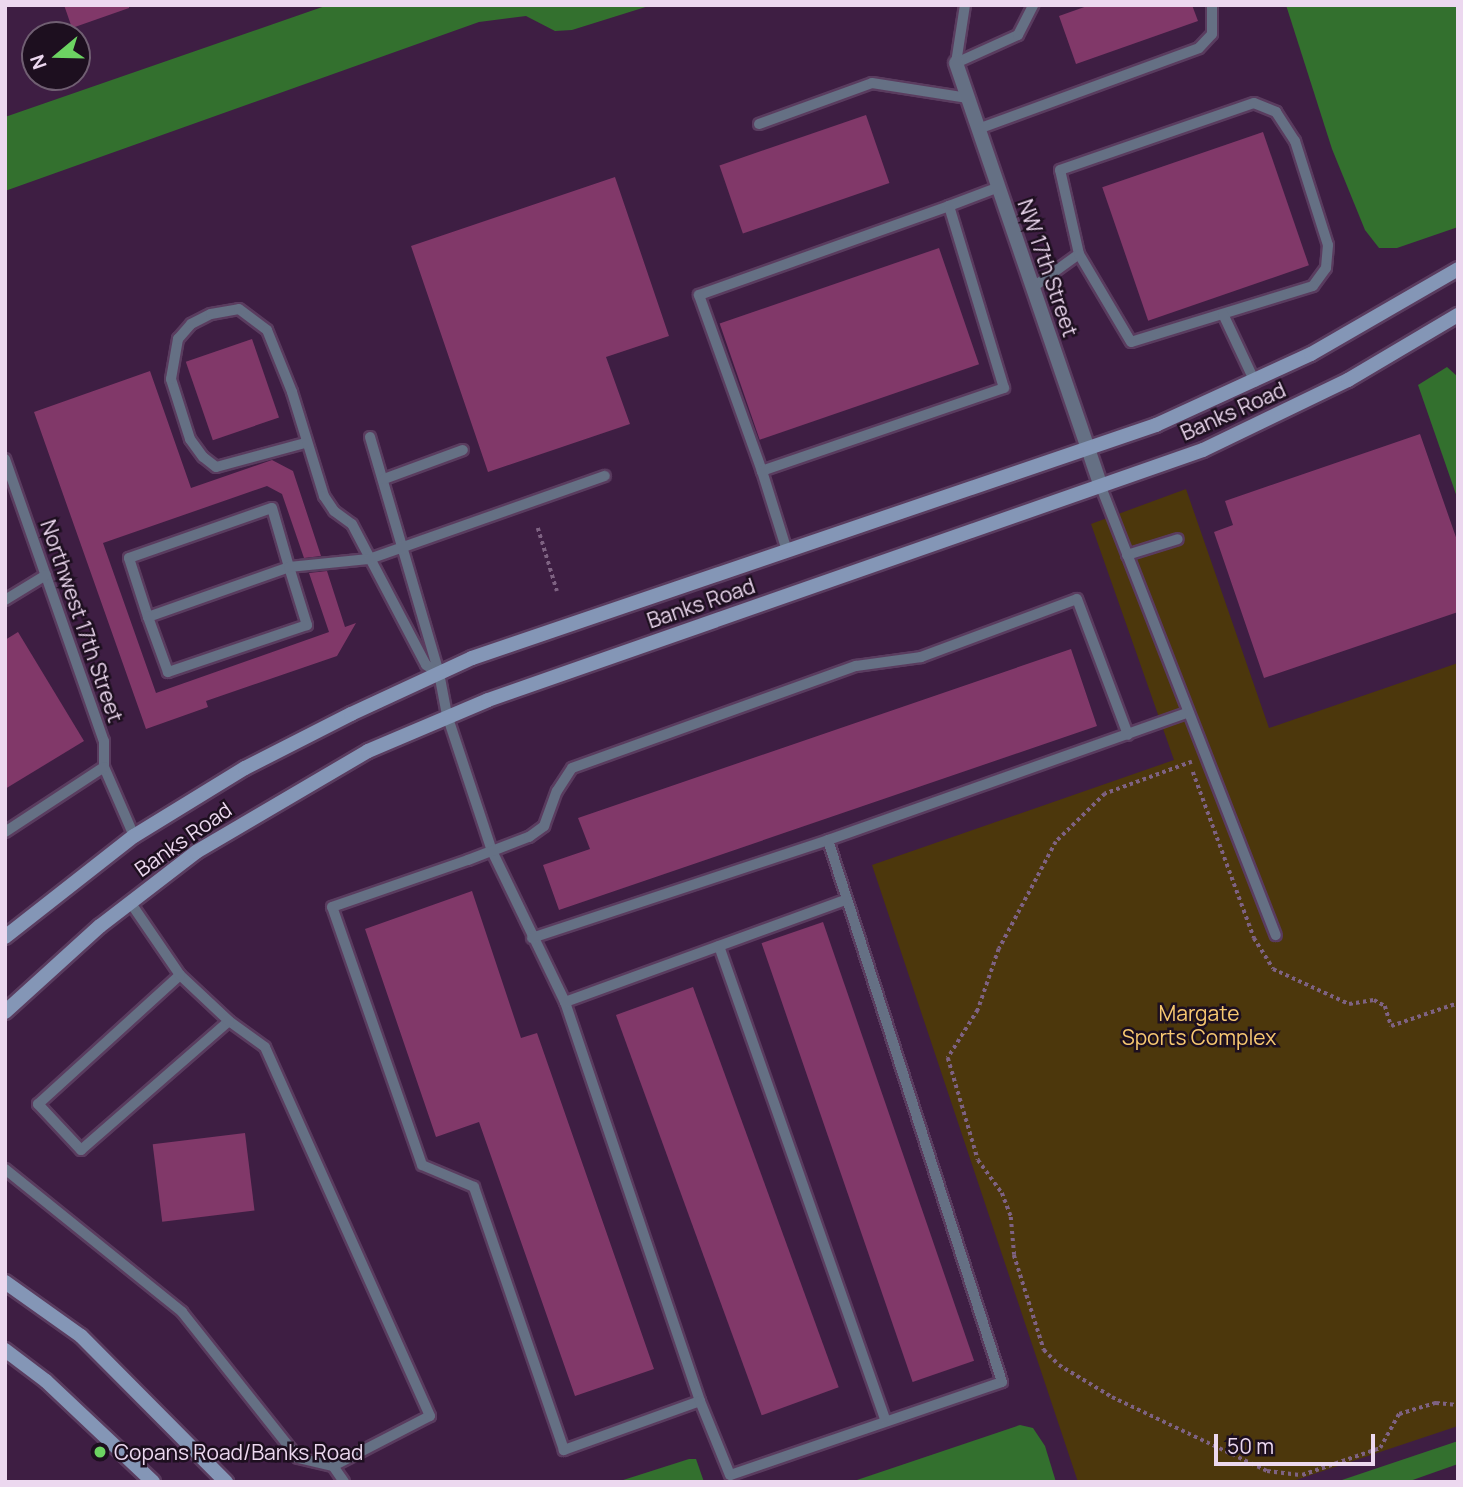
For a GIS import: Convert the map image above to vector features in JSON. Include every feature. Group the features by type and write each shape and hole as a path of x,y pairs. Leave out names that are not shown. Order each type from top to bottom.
{"street":[{"name":"NW 17th Street","path":"956,63 1101,486"},
{"name":"Banks Road","path":"5,937 134,836 245,768 439,673 1156,425 1255,382 1458,269"},
{"name":"Banks Road","path":"5,1012 130,902 263,809 356,757 447,715 1203,450 1277,416 1458,315"},
{"path":"5,1282 81,1336 226,1482"},
{"path":"5,1350 46,1381 151,1481"}],"lane":[{"path":"956,63 965,5"},
{"path":"956,63 1018,36 1033,5"},
{"path":"978,129 1199,48 1212,34 1212,5"},
{"path":"759,124 872,83 968,98"},
{"path":"1254,103 1276,113 1295,141 1328,245 1326,268 1313,286 1130,342 1079,254 1060,170 1254,103"},
{"path":"787,551 762,471 699,295 999,187"},
{"path":"762,471 1004,388 949,206"},
{"path":"1032,288 1079,254"},
{"path":"305,443 216,467 203,457 190,439 171,379 178,339 191,324 211,314 239,309 267,330 292,392 305,443 324,496 334,511 352,524 426,666 439,673"},
{"path":"1223,314 1255,382"},
{"path":"370,438 439,673 447,715 492,851 565,1002 700,1401 730,1475 886,1419 1002,1382 828,840"},
{"path":"384,479 463,450"},
{"name":"Northwest 17th Street","path":"5,458 104,741 104,767 134,836"},
{"path":"148,617 289,567 369,559 605,476"},
{"path":"1101,486 1187,713 1276,935"},
{"path":"272,508 289,567 307,625 168,672 129,558 272,508"},
{"path":"1127,555 1178,538"},
{"path":"5,600 46,575"},
{"path":"700,1401 564,1450 474,1187 422,1165 332,907 492,851 544,826 557,791 572,768 856,666 920,657 1077,599 1128,735"},
{"path":"532,938 828,840 1187,713"},
{"path":"5,832 104,767"},
{"path":"565,1002 846,900"},
{"path":"5,1169 182,1312 298,1458 333,1466 430,1416 265,1047 229,1021 180,975 130,902"},
{"path":"719,946 886,1419"},
{"path":"180,975 38,1104 81,1150 229,1021"},
{"path":"333,1466 344,1482"}],"path":[{"path":"538,528 557,591"},
{"path":"1458,1003 1391,1026 1385,1006 1374,1000 1349,1004 1273,969 1254,938 1190,763 1105,794 1056,842 999,949 978,1010 948,1058 978,1160 1002,1194 1011,1217 1014,1255 1044,1350 1059,1365 1112,1397 1266,1471 1302,1475 1380,1448 1399,1414 1436,1403 1458,1405"}],"green space":[{"name":"Margate Sports Complex","path":"1186,489 1269,728 1458,663 1458,1426 1290,1482 1078,1482 872,865 1174,760 1091,524"}],"shaded area":[{"path":"328,5 652,5 572,30 555,31 526,16 479,22 5,191 5,117 80,91 91,91 91,87"},
{"path":"1286,5 1458,5 1458,227 1397,248 1379,248 1365,230 1332,149"},
{"path":"1447,367 1458,377 1458,500 1418,385"},
{"path":"1020,1425 1033,1428 1045,1446 1056,1482 851,1482"},
{"path":"1458,1441 1458,1464 1407,1482 1336,1482"},
{"path":"696,1459 704,1482 617,1482"}],"building":[{"path":"64,5 129,5 129,8 91,21 70,21"},
{"path":"1090,5 1192,5 1198,21 1076,64 1059,16"},
{"path":"866,115 889,183 743,234 719,165"},
{"path":"1263,132 1309,265 1148,321 1102,187"},
{"path":"615,177 669,336 606,357 630,424 488,472 411,246"},
{"path":"939,248 979,364 760,440 720,324"},
{"path":"252,339 279,417 213,440 186,362"},
{"path":"150,371 191,488 272,460 293,471 321,556 304,558 282,494 267,486 103,543 156,693 329,632 309,573 327,571 345,627 356,623 337,656 206,701 208,707 146,729 34,412"},
{"path":"1420,434 1458,543 1458,612 1264,678 1214,532 1233,525 1225,501"},
{"path":"18,632 84,741 5,789 5,640"},
{"path":"1071,649 1097,726 559,910 543,865 590,849 578,818"},
{"path":"472,891 521,1038 537,1033 654,1369 575,1396 479,1122 436,1137 365,929"},
{"path":"823,922 974,1361 913,1382 762,943"},
{"path":"693,987 839,1387 762,1415 616,1015"},
{"path":"245,1133 255,1210 162,1222 153,1144"}],"place":[{"name":"Copans Road/Banks Road","path":"100,1452"}]}
